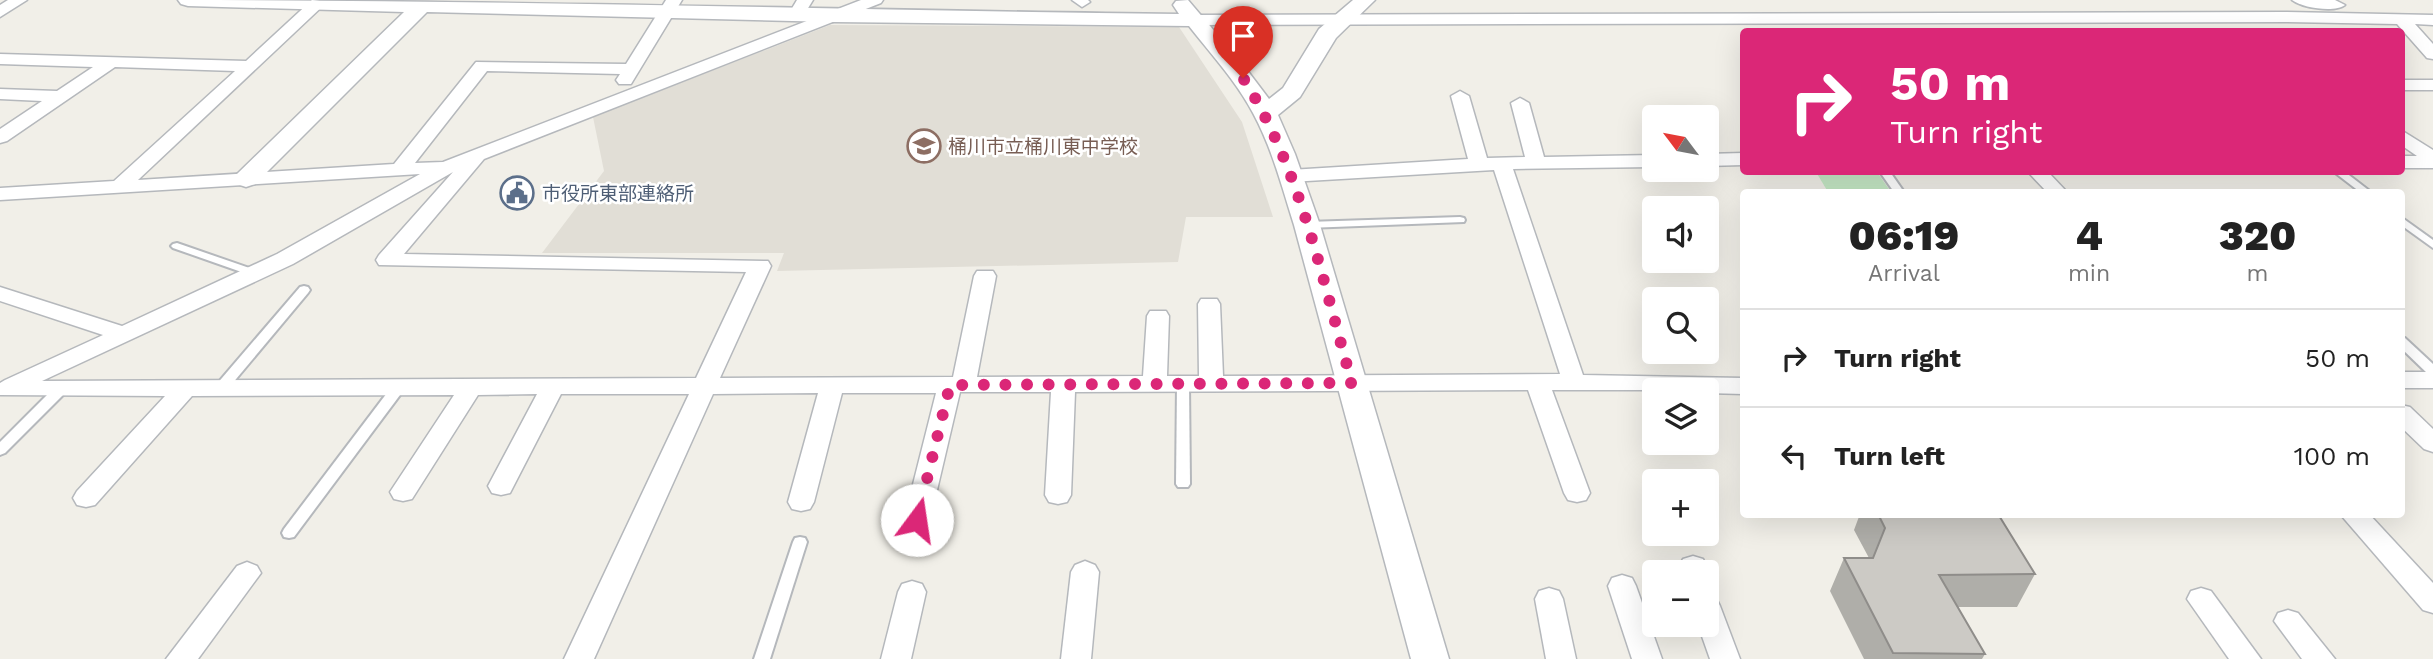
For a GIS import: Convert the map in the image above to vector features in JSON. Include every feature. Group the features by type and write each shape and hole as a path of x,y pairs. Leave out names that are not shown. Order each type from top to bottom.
{"street":[{"path":"0,12 19,0"},
{"path":"188,0 801,8 834,16 1194,20 1896,17 2430,20"},
{"path":"2,390 285,259 447,167 875,0"},
{"path":"1179,0 1243,78 1265,114 1290,176 1307,225 1430,659"},
{"path":"1265,114 1292,92 1327,34 1366,0"},
{"path":"2212,0 2251,28"},
{"path":"2300,0 2430,20"},
{"path":"118,187 319,2"},
{"path":"246,180 426,2"},
{"path":"1882,2 1906,28"},
{"path":"610,103 670,6"},
{"path":"2401,19 2433,54"},
{"path":"0,59 250,65"},
{"path":"2,134 110,63"},
{"path":"399,171 482,66 633,69"},
{"path":"2405,85 2433,85"},
{"path":"0,94 60,96"},
{"path":"1460,96 1479,164"},
{"path":"1520,103 1536,163"},
{"path":"2405,139 2433,161"},
{"path":"477,156 387,260 760,266 579,659"},
{"path":"1719,160 1740,159"},
{"path":"1290,176 1479,164 1642,161"},
{"path":"2405,162 2433,161"},
{"path":"1502,164 1574,382"},
{"path":"0,194 447,167"},
{"path":"2041,175 2054,189"},
{"path":"917,520 957,385 985,276"},
{"path":"3,298 124,334"},
{"path":"1209,304 1211,383"},
{"path":"1155,384 1158,316"},
{"path":"2405,380 2433,380"},
{"path":"1537,382 1577,493"},
{"path":"2,390 1537,382 1740,386"},
{"path":"1058,495 1063,384"},
{"path":"801,502 832,386"},
{"path":"403,492 471,387"},
{"path":"501,486 554,387"},
{"path":"86,498 186,388"},
{"path":"2405,417 2433,443"},
{"path":"2357,518 2433,602"},
{"path":"1076,659 1085,572"},
{"path":"181,659 247,573"},
{"path":"1622,586 1647,659"},
{"path":"895,659 912,592"},
{"path":"1549,599 1562,659"},
{"path":"2201,599 2246,659"},
{"path":"2288,621 2320,659"},
{"path":"1717,637 1725,659"}],"lane":[{"path":"2343,175 2362,189"},
{"path":"1307,225 1460,220"},
{"path":"2405,223 2433,245"},
{"path":"177,246 254,273"},
{"path":"221,388 304,290"},
{"path":"2405,345 2433,371"},
{"path":"1183,384 1183,484"},
{"path":"289,533 398,388"},
{"path":"0,450 61,389"},
{"path":"762,659 800,542"}],"shaded area":[{"name":"桶川市立桶川東中学校","path":"830,25 1179,27 1242,122 1273,217 1186,217 1178,262 777,271 784,253 542,253 604,171 593,117"}],"green space":[{"path":"1818,175 1879,175 1889,189 1826,189"}],"building":[{"path":"1880,518 2000,518 2035,574 1939,575 1985,654 1893,653 1844,558 1873,558 1885,528"}],"place":[{"name":"桶川市立桶川東中学校","path":"924,146"},
{"name":"市役所東部連絡所","path":"517,193"}],"route":[{"path":"917,520 950,385 1352,383 1296,191 1265,114 1243,78"}]}
